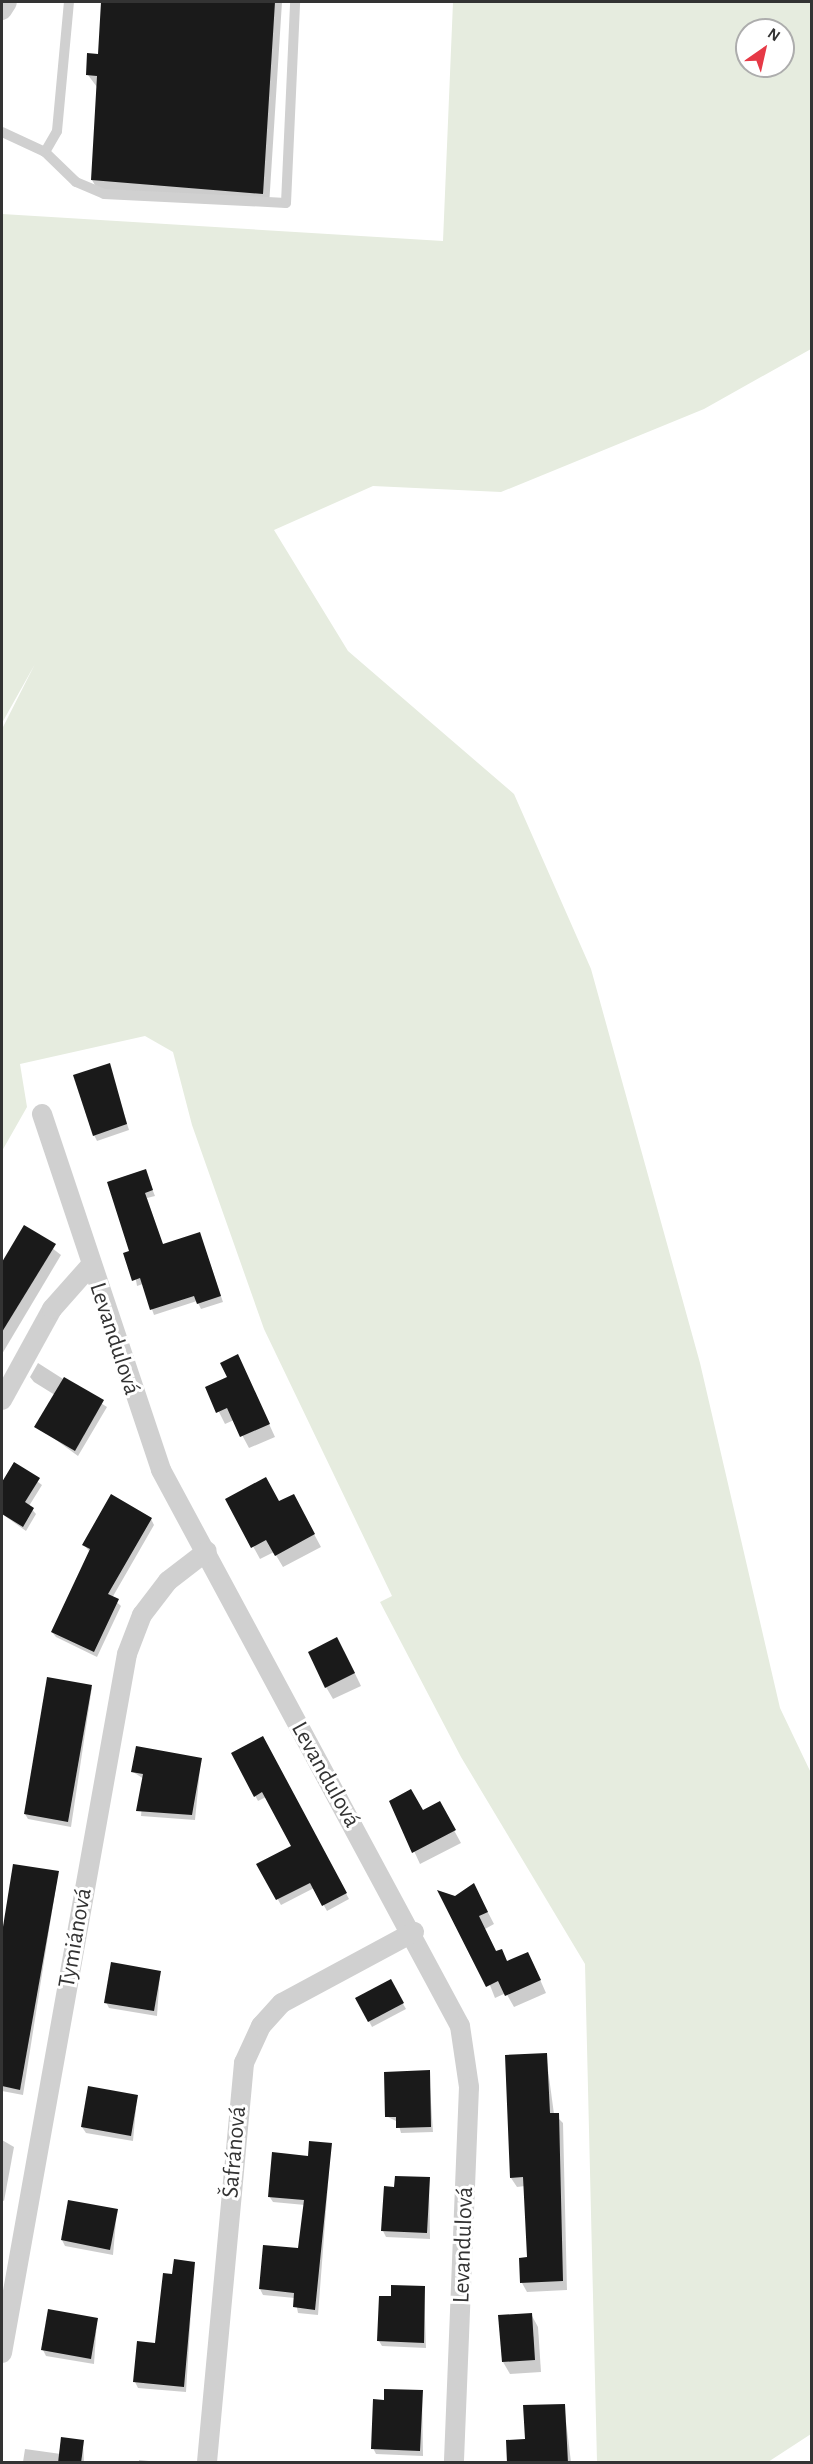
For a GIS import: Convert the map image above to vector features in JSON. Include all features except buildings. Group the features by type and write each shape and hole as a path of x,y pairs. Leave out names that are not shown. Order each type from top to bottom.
{"street":[{"path":"2,10 7,2"},
{"name":"Levandulová","path":"42,1114 145,1431 207,1551 414,1932 460,2026 469,2086 454,2463"},
{"path":"2,1400 52,1310 90,1266"},
{"name":"Tymiánová","path":"2,2353 127,1654 142,1616 168,1581 207,1551"},
{"name":"Šafránová","path":"207,2463 244,2063 261,2026 282,2003 414,1932"}],"lane":[{"path":"45,152 57,131 69,2"},
{"path":"2,132 45,152 76,182 104,194 286,203 295,2"}],"shaded area":[{"path":"453,2 811,2 811,349 704,409 501,492 373,486 274,530 348,651 514,794 591,969 700,1363 780,1708 811,1773 811,2434 768,2462 597,2462 585,1964 461,1757 380,1602 392,1596 264,1329 192,1125 173,1052 145,1036 20,1064 27,1107 2,1151 2,729 35,664 2,723 2,214 443,241"}]}
